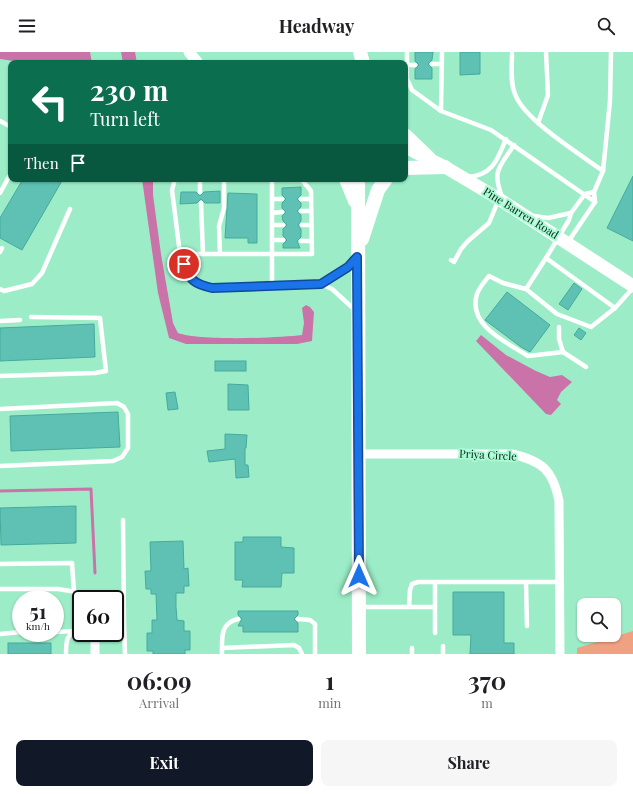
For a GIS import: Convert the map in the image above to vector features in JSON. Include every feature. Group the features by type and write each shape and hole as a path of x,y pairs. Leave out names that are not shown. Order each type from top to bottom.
{"main road":[{"path":"408,138 429,158"},
{"name":"Pine Barren Road","path":"408,148 429,158 502,201 632,283"},
{"path":"408,168 419,166 445,167"},
{"path":"347,182 358,209"},
{"path":"358,182 359,654"},
{"path":"357,257 378,190 384,182"}],"street":[{"path":"189,52 196,60"},
{"name":"Priya Circle","path":"359,454 512,454 534,461 545,468 552,477 557,488 559,501 560,654"},
{"path":"95,642 95,654"}],"lane":[{"path":"441,111 442,52"},
{"path":"538,123 548,95 546,52"},
{"path":"526,290 546,258 595,202 594,192 603,171 609,108 611,52"},
{"path":"512,54 513,86 519,104 538,123 603,171"},
{"path":"432,64 442,64"},
{"path":"408,65 415,65"},
{"path":"408,81 412,90 441,111 485,126 595,202"},
{"path":"462,177 481,174 492,168 506,140"},
{"path":"451,260 454,262 461,249 468,241 490,223 502,201 496,181 496,175 514,145"},
{"path":"0,193 8,178"},
{"path":"174,182 172,190 180,254 188,274 198,285 212,288 272,287 321,284 332,289 358,313"},
{"path":"200,182 200,192"},
{"path":"220,254 219,226 224,208 224,182"},
{"path":"272,182 272,287"},
{"path":"180,254 312,254 311,191 304,182"},
{"path":"563,239 571,213 585,194 594,192"},
{"path":"301,198 311,199"},
{"path":"272,199 282,199"},
{"path":"202,204 203,254"},
{"path":"0,289 4,291 32,284 42,273 70,209"},
{"path":"301,211 311,211"},
{"path":"272,213 282,212"},
{"path":"521,213 548,218 571,213"},
{"path":"273,225 283,225"},
{"path":"302,225 311,225"},
{"path":"273,240 283,240"},
{"path":"301,241 311,241"},
{"path":"321,284 348,267 357,257"},
{"path":"546,258 615,308"},
{"path":"586,367 563,352 528,356 493,333 479,320 476,312 477,294 489,276 503,283 526,290 557,314 591,327 615,308 632,283"},
{"path":"0,376 95,373 106,370 100,318 31,317"},
{"path":"0,321 20,320"},
{"path":"559,327 559,339 563,352"},
{"path":"0,409 117,403 124,407 128,414 128,448 122,457 113,461 0,466"},
{"path":"123,520 124,590"},
{"path":"0,564 72,563 74,590"},
{"path":"410,607 410,590 412,584 418,582 560,582"},
{"path":"435,582 435,633"},
{"path":"526,582 528,626"},
{"path":"0,589 58,589 72,592"},
{"path":"359,607 435,607"},
{"path":"238,619 229,621 226,625 223,634 222,651 294,645 299,648 302,654"},
{"path":"298,619 310,620 315,624 315,654"},
{"path":"124,621 125,654"},
{"path":"0,634 12,632"},
{"path":"66,654 66,641 72,633"},
{"path":"443,646 443,654"},
{"path":"412,648 412,654"}],"shaded area":[{"path":"0,52 90,52 91,60 8,60 0,59"},
{"path":"121,52 135,52 136,60 122,60"},
{"path":"142,182 153,182 153,195 161,254 173,323 178,333 189,336 220,338 257,338 302,335 304,323 302,308 306,305 314,312 312,341 297,344 186,344 169,338 158,293"},
{"path":"481,335 506,355 536,371 550,377 562,375 572,382 561,392 557,400 561,404 551,415 546,414 476,341"},
{"path":"633,631 633,654 577,654 577,648 597,642 621,642 621,635"}],"building":[{"path":"415,52 433,52 432,60 428,64 432,68 432,79 415,79 415,69 419,65 415,61"},
{"path":"460,52 480,52 480,74 460,75"},
{"path":"633,176 633,241 607,228"},
{"path":"21,182 61,182 22,250 0,238 0,218"},
{"path":"301,187 301,195 297,199 301,203 301,207 297,211 301,215 301,221 298,225 301,229 301,237 297,241 300,248 283,248 283,244 287,240 283,236 283,229 287,225 283,221 282,216 286,212 282,208 282,203 286,199 282,195 282,188"},
{"path":"220,191 220,203 205,203 201,199 197,203 180,204 181,192 196,192 200,196 204,192"},
{"path":"228,193 257,194 257,243 248,243 248,238 225,238"},
{"path":"574,283 582,289 568,310 559,304"},
{"path":"507,292 550,325 530,352 485,320"},
{"path":"94,324 95,357 0,361 0,328"},
{"path":"579,328 586,333 581,340 574,335"},
{"path":"215,361 246,361 246,371 215,371"},
{"path":"228,384 248,385 249,410 228,410"},
{"path":"175,392 178,409 168,410 166,393"},
{"path":"118,412 120,447 11,451 10,416"},
{"path":"225,434 247,435 245,465 248,465 249,477 236,478 235,459 209,462 207,451 225,449"},
{"path":"76,506 76,543 1,545 0,508"},
{"path":"243,537 281,537 281,547 294,548 294,573 282,573 281,587 242,587 243,580 235,580 235,542 243,542"},
{"path":"183,541 184,569 188,568 189,586 184,586 184,593 176,593 176,607 177,620 184,621 184,631 190,631 190,650 185,650 185,654 153,654 153,651 147,651 147,633 152,633 152,620 157,620 156,594 151,594 151,589 146,589 145,571 151,571 150,542"},
{"path":"453,592 504,592 504,643 514,643 514,654 470,654 471,635 453,635"},
{"path":"238,611 298,611 298,615 294,619 298,623 298,632 243,632 243,626 238,626 242,619 238,615"},
{"path":"8,643 51,643 51,654 8,654"}],"waterway":[{"path":"0,491 91,489 95,573"}],"route":[{"path":"184,264 188,274 198,285 212,288 272,287 321,284 333,278 348,267 357,257 359,576"}]}
